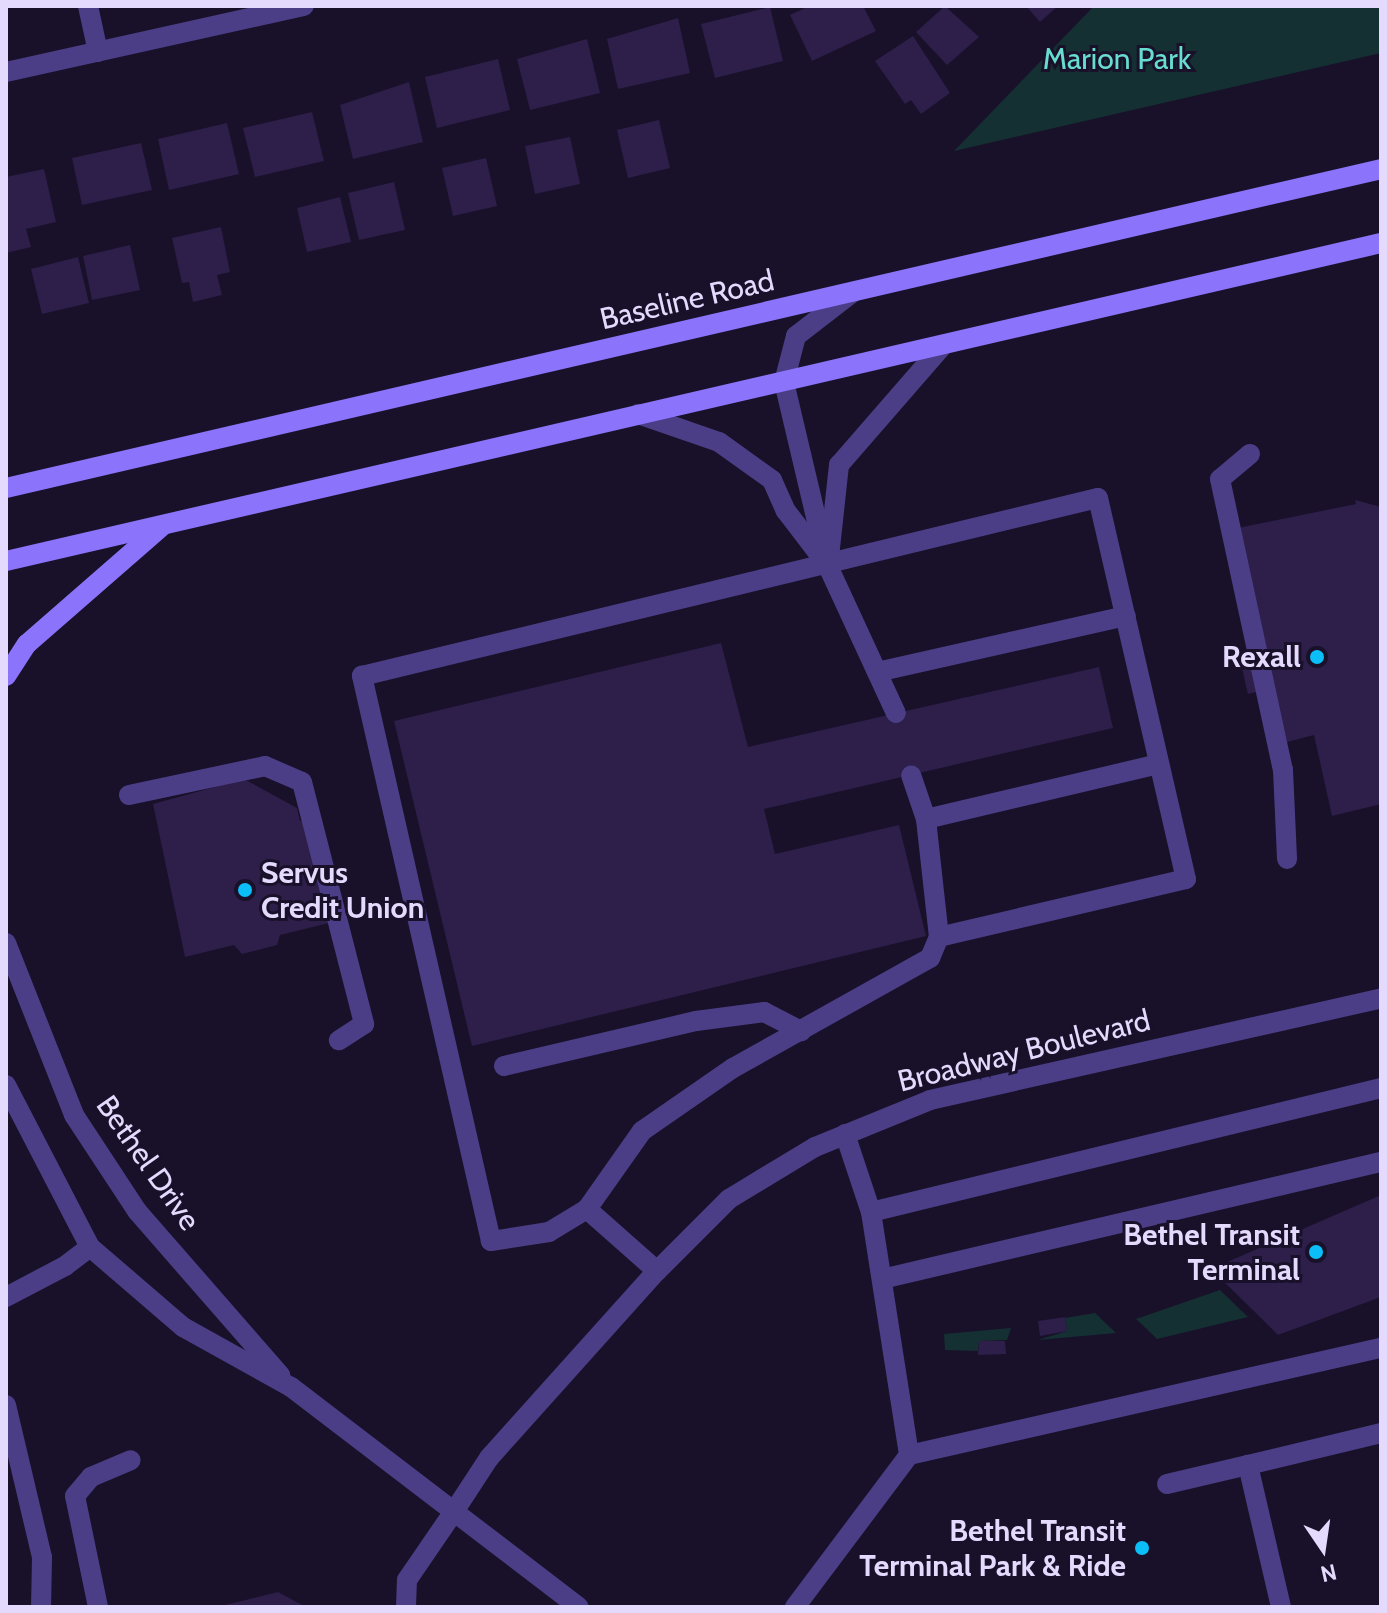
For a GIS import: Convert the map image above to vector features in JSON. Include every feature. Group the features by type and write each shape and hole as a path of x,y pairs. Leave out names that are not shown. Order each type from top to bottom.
{"main road":[{"name":"Baseline Road","path":"6,488 1381,169"},
{"path":"6,561 1381,243"},
{"path":"6,676 27,644 162,525"}],"street":[{"path":"88,6 98,52"},
{"path":"6,72 304,6"},
{"path":"853,292 796,336 784,382 827,564 896,713"},
{"path":"827,564 839,465 944,344"},
{"path":"638,414 719,442 772,480 786,511 827,564"},
{"path":"1250,454 1220,479 1283,770 1287,859"},
{"path":"911,775 926,819 939,937 930,958 733,1068 642,1131 587,1209 549,1232 491,1241 362,676 1098,498 1186,879 939,937"},
{"path":"877,672 1126,616"},
{"path":"926,819 1159,764"},
{"path":"129,795 265,766 302,782 364,1024 339,1040"},
{"name":"Bethel Drive","path":"6,943 82,1127 137,1211 291,1387"},
{"name":"Broadway Boulevard","path":"406,1607 407,1580 489,1458 657,1271 729,1199 815,1147 930,1100 1381,998"},
{"path":"504,1066 696,1021 764,1012 801,1031"},
{"name":"Bethel Drive","path":"6,1085 90,1247 183,1327 291,1387 579,1607"},
{"path":"871,1212 1381,1088"},
{"path":"845,1134 871,1212 909,1455"},
{"path":"882,1279 1381,1162"},
{"path":"587,1209 657,1271"},
{"path":"6,1297 65,1266 90,1247"},
{"path":"795,1607 909,1455 1381,1348"},
{"path":"6,1405 42,1557 41,1607"},
{"path":"1167,1484 1381,1433"},
{"path":"98,1607 75,1496 91,1477 131,1460"},
{"path":"1248,1465 1281,1607"}],"green space":[{"name":"Marion Park","path":"1094,6 1380,6 1381,53 954,151"},
{"path":"1220,1290 1248,1317 1157,1339 1136,1319"},
{"path":"1095,1313 1116,1333 1038,1340 1067,1331 1065,1318"},
{"path":"1011,1328 1007,1340 979,1341 978,1351 945,1350 944,1334"}],"building":[{"path":"809,6 863,6 876,31 812,61 790,15"},
{"path":"945,6 979,37 947,65 916,32"},
{"path":"1026,6 1058,6 1040,22"},
{"path":"770,7 783,61 715,78 701,24"},
{"path":"678,18 690,73 618,89 607,39"},
{"path":"913,36 950,93 921,114 911,100 905,104 875,61"},
{"path":"587,39 600,93 530,110 517,59"},
{"path":"498,59 510,110 437,128 425,77"},
{"path":"409,82 423,142 353,159 340,105"},
{"path":"312,112 324,161 255,177 243,128"},
{"path":"659,120 670,168 628,178 617,130"},
{"path":"227,123 239,174 169,190 158,139"},
{"path":"570,137 580,184 535,194 525,146"},
{"path":"141,143 152,190 82,205 72,158"},
{"path":"486,158 497,206 453,216 442,168"},
{"path":"44,169 56,222 26,229 31,247 6,253 6,177"},
{"path":"394,182 405,230 359,240 348,193"},
{"path":"340,197 351,242 307,252 297,208"},
{"path":"221,227 230,272 217,275 222,295 193,302 189,282 182,283 172,238"},
{"path":"130,245 140,290 92,300 83,256"},
{"path":"78,257 89,303 42,314 31,269"},
{"name":"Rexall","path":"1355,500 1381,507 1381,804 1332,816 1314,735 1287,742 1274,688 1248,694 1240,660 1267,654 1238,528 1356,504"},
{"path":"721,643 748,747 1099,667 1113,728 764,809 775,854 899,825 926,936 472,1046 394,721"},
{"name":"Servus Credit Union","path":"244,779 297,808 300,821 306,821 329,923 280,935 277,945 242,954 234,945 185,957 153,804"},
{"name":"Bethel Transit Terminal","path":"1381,1195 1381,1297 1278,1335 1211,1269"},
{"path":"1065,1317 1067,1331 1040,1336 1038,1321"},
{"path":"979,1341 1005,1341 1006,1354 978,1355"},
{"path":"278,1592 306,1607 221,1606"}],"place":[{"name":"Rexall","path":"1317,657"},
{"name":"Servus Credit Union","path":"245,890"},
{"name":"Bethel Transit Terminal","path":"1316,1252"},
{"name":"Bethel Transit Terminal Park & Ride","path":"1142,1548"}]}
